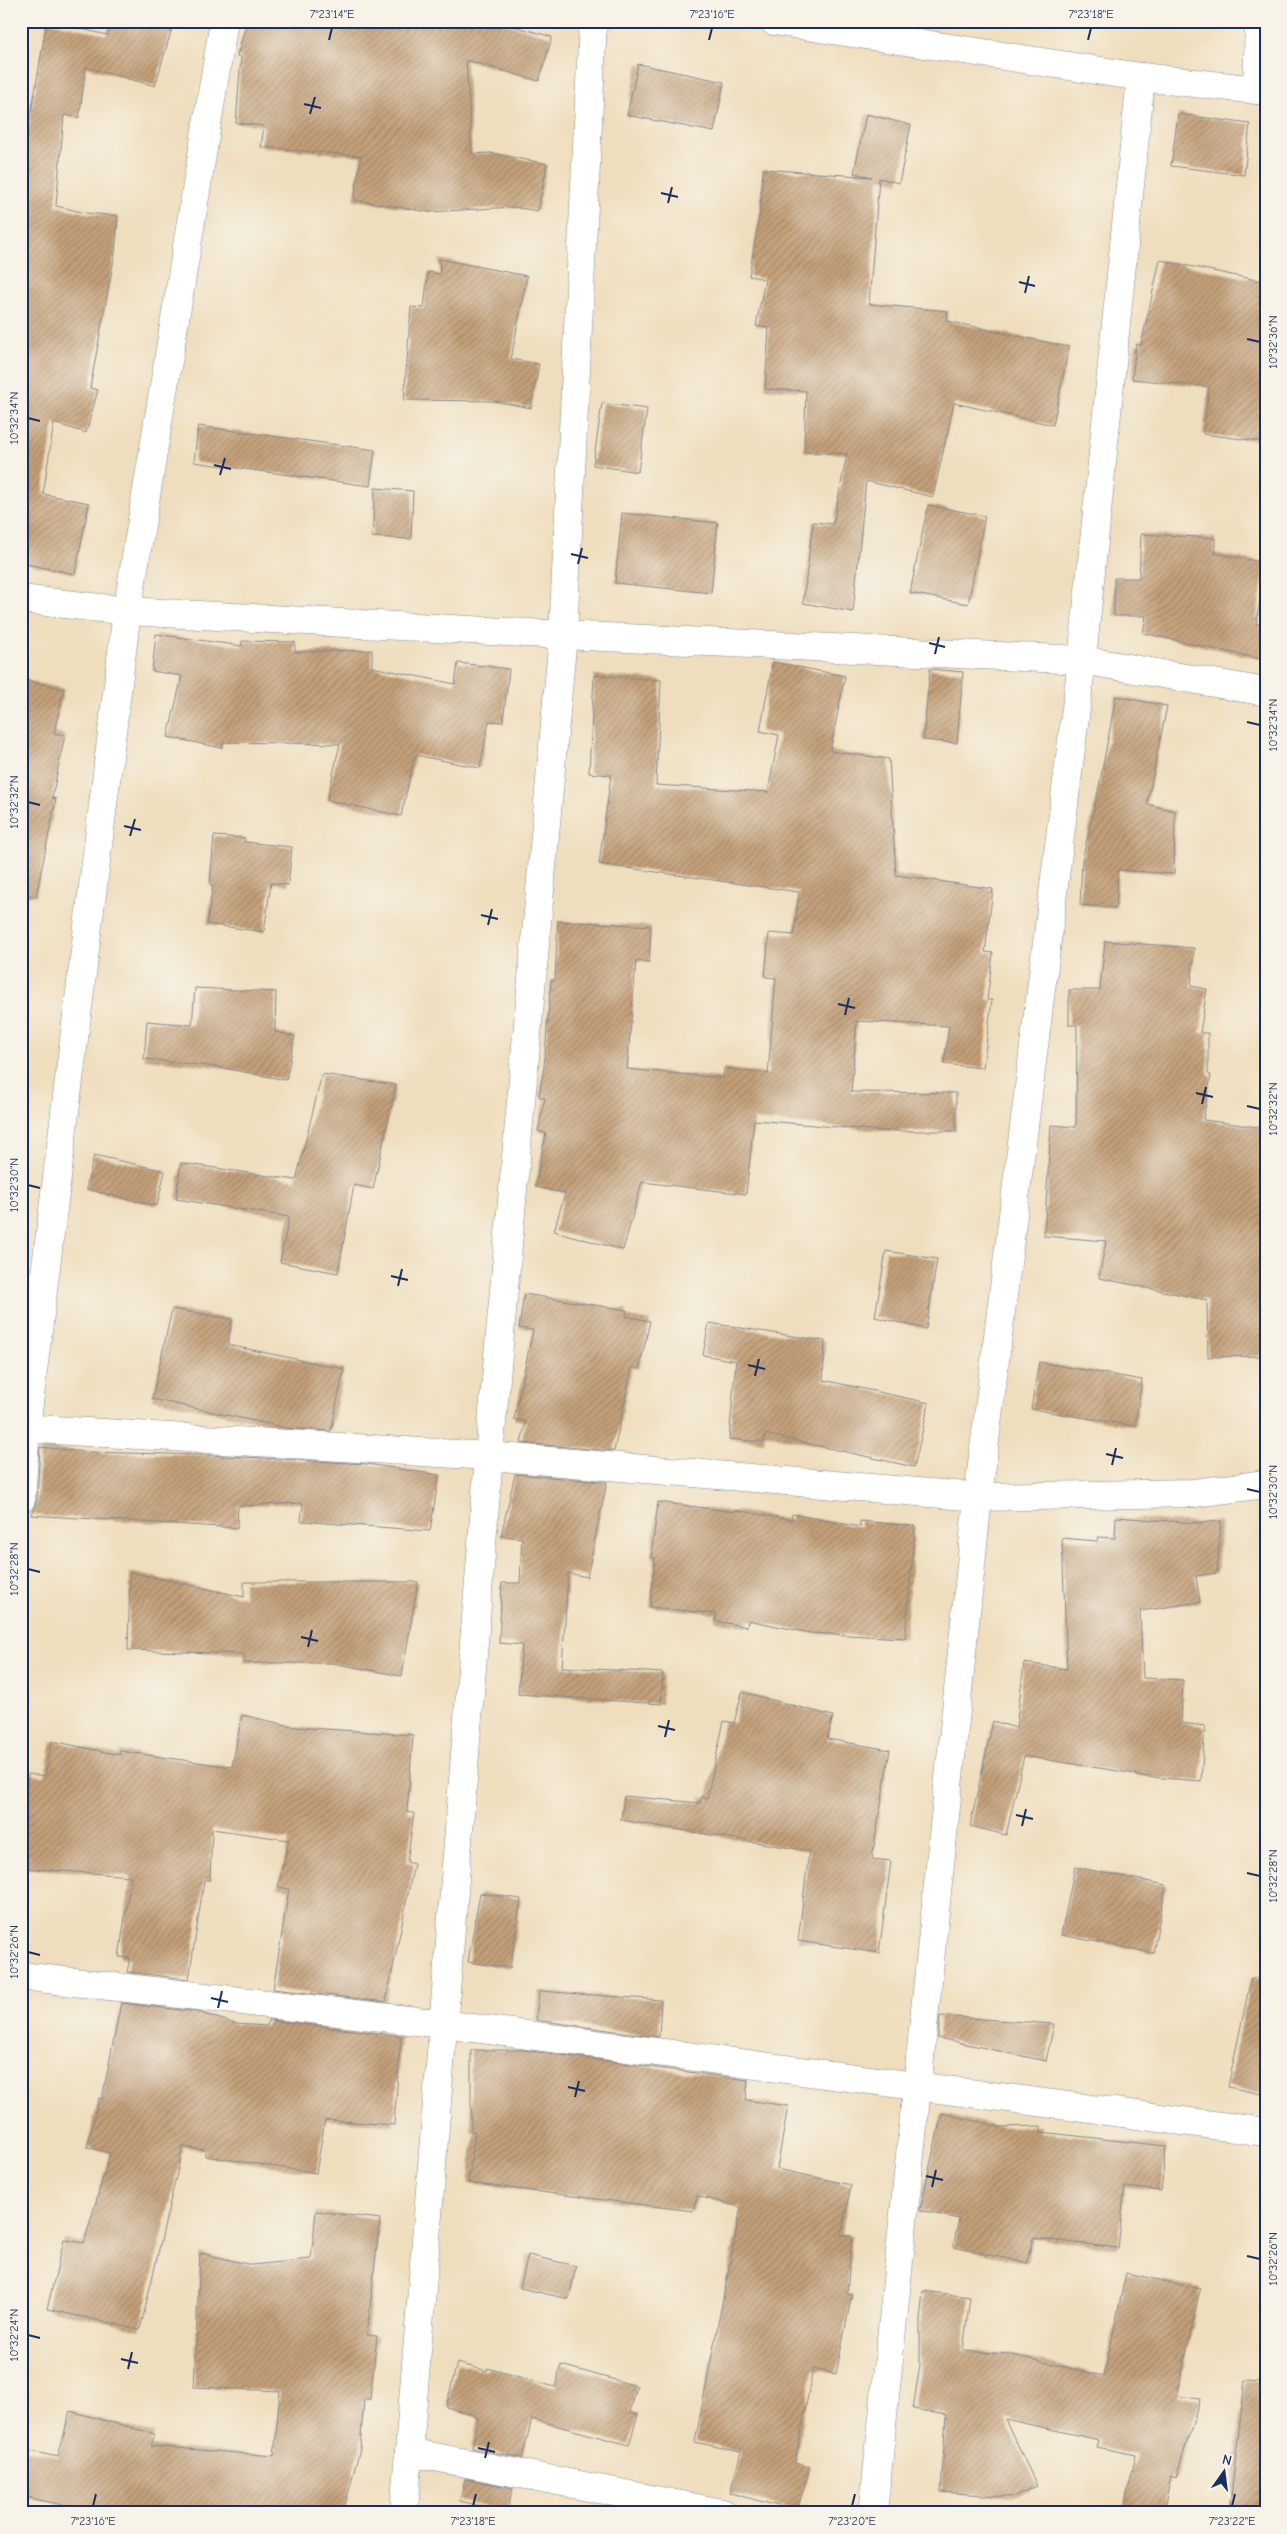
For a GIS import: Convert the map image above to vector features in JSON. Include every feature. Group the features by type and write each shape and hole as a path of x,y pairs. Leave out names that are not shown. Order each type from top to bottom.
{"street":[{"path":"21,1500 24,1428 126,610 224,21"},
{"path":"404,2513 489,1456 563,635 593,21"},
{"path":"773,21 1141,77 1261,90 1260,21"},
{"path":"873,2513 978,1497 1082,660 1141,77"},
{"path":"21,599 126,610 563,635 1082,660 1266,692"},
{"path":"24,1428 489,1456 978,1497 1194,1493 1266,1484"},
{"path":"21,1976 444,2024 1266,2132"},
{"path":"409,2452 722,2513"}],"building":[{"path":"47,21 107,35 111,21 174,21 155,86 86,67 79,118 64,115 56,206 86,213 118,216 115,253 90,388 98,390 86,433 54,423 43,494 89,503 75,574 21,563 21,148 25,149"},
{"path":"247,21 496,21 552,37 539,81 466,60 472,154 491,153 547,164 538,211 513,207 429,212 354,200 361,156 261,147 264,126 236,123 241,57 237,56"},
{"path":"638,64 724,82 714,132 627,115"},
{"path":"866,114 911,125 899,183 879,178 869,304 948,311 947,321 1069,347 1053,425 954,403 933,497 866,481 853,612 803,603 813,522 833,524 847,454 804,452 806,391 765,389 769,328 756,326 765,279 749,276 760,212 763,169 872,177 854,173"},
{"path":"1178,114 1250,124 1244,175 1171,166"},
{"path":"439,259 527,276 511,359 539,364 531,408 494,401 404,400 411,307 424,308 428,272 440,274"},
{"path":"1160,260 1266,282 1266,442 1203,434 1209,387 1132,379 1136,344 1141,345"},
{"path":"602,403 647,409 638,472 593,465"},
{"path":"198,426 375,450 370,486 194,462"},
{"path":"375,488 413,491 411,539 372,537"},
{"path":"928,505 985,516 968,604 910,593"},
{"path":"622,513 718,523 711,593 615,583"},
{"path":"1141,534 1215,538 1215,553 1266,563 1256,624 1266,626 1260,659 1143,633 1146,616 1114,616 1114,578 1139,578"},
{"path":"156,634 242,646 242,641 295,642 295,652 372,650 372,667 455,684 458,663 509,669 503,722 489,721 480,768 415,755 401,816 327,800 340,744 223,742 222,748 168,737 182,676 152,671"},
{"path":"773,662 845,676 830,751 889,759 896,875 993,889 985,952 993,953 987,1000 992,1000 983,1068 944,1064 949,1026 857,1021 851,1092 956,1093 956,1131 884,1131 754,1120 746,1194 642,1182 623,1250 554,1231 565,1193 535,1187 546,1133 538,1131 545,1098 539,1097 544,1067 551,980 555,980 558,921 651,926 649,962 636,961 627,1069 723,1078 724,1068 768,1074 776,978 765,977 769,933 794,935 799,892 599,864 611,775 589,773 594,675 661,680 656,785 768,792 779,735 760,731"},
{"path":"930,669 963,672 957,743 923,740"},
{"path":"21,679 64,689 54,733 65,735 52,798 56,799 36,896 21,895"},
{"path":"1116,696 1167,706 1147,804 1175,811 1174,874 1118,870 1116,908 1080,905 1082,861 1099,787"},
{"path":"214,836 245,838 244,842 292,847 288,885 271,883 264,932 207,924 213,885 210,885"},
{"path":"1105,941 1194,948 1191,986 1207,989 1200,1033 1208,1033 1208,1074 1211,1075 1203,1120 1266,1128 1266,1356 1208,1357 1207,1300 1099,1278 1106,1241 1044,1236 1051,1125 1076,1127 1077,1025 1069,1025 1069,990 1100,990"},
{"path":"195,988 276,992 275,1032 295,1036 286,1080 218,1067 144,1059 147,1021 192,1025"},
{"path":"322,1074 396,1085 373,1189 354,1185 338,1273 280,1262 289,1217 176,1199 181,1163 296,1180"},
{"path":"94,1155 165,1171 157,1206 86,1189"},
{"path":"886,1251 937,1259 926,1329 875,1317"},
{"path":"524,1294 627,1310 626,1316 650,1321 639,1369 632,1367 614,1451 521,1443 526,1422 514,1419 533,1330 519,1328"},
{"path":"172,1309 232,1319 228,1345 344,1369 331,1431 287,1428 152,1399"},
{"path":"709,1323 825,1341 823,1380 929,1403 914,1467 765,1434 764,1442 729,1439 736,1361 703,1355"},
{"path":"1039,1362 1142,1380 1135,1426 1031,1409"},
{"path":"40,1447 85,1452 207,1455 367,1464 439,1475 430,1531 301,1521 303,1503 238,1506 237,1528 31,1515 37,1500"},
{"path":"515,1474 607,1482 587,1577 568,1573 562,1667 663,1673 661,1704 518,1694 522,1645 499,1643 502,1583 520,1583 522,1538 501,1536"},
{"path":"658,1502 735,1512 735,1510 791,1520 792,1514 860,1527 860,1521 915,1526 905,1638 810,1633 748,1620 747,1627 715,1621 716,1614 650,1607 655,1558 651,1557"},
{"path":"1116,1517 1197,1523 1221,1521 1217,1573 1196,1576 1200,1602 1140,1611 1143,1678 1183,1680 1181,1723 1205,1726 1201,1781 1136,1776 1136,1774 1024,1756 1006,1835 970,1826 993,1721 1016,1728 1024,1663 1067,1669 1062,1538 1097,1541 1098,1537 1115,1538"},
{"path":"130,1572 244,1597 244,1582 418,1582 402,1676 332,1663 244,1663 244,1654 128,1650"},
{"path":"742,1692 833,1716 827,1739 890,1750 872,1859 891,1861 879,1953 798,1941 809,1851 621,1820 624,1796 700,1803 701,1797 707,1798 724,1721 734,1723"},
{"path":"242,1715 296,1727 413,1735 407,1812 414,1813 407,1862 414,1864 386,2002 273,1989 289,1889 278,1887 289,1840 212,1829 210,1880 204,1880 189,1979 127,1972 130,1958 119,1957 131,1876 21,1868 28,1774 45,1776 52,1741 120,1755 120,1751 232,1767"},
{"path":"1075,1867 1166,1885 1153,1953 1061,1935"},
{"path":"480,1893 521,1899 510,1968 468,1962"},
{"path":"1251,1978 1266,1979 1266,2095 1228,2087"},
{"path":"539,1991 661,2000 659,2037 536,2020"},
{"path":"121,2003 198,2012 236,2024 267,2026 268,2020 401,2036 394,2125 325,2120 316,2173 205,2156 205,2150 183,2147 140,2330 47,2309 64,2240 84,2243 110,2153 87,2147 99,2098 102,2099"},
{"path":"940,2016 1054,2024 1046,2061 938,2038"},
{"path":"471,2050 522,2050 748,2080 746,2100 788,2106 777,2169 851,2185 841,2235 852,2236 847,2293 852,2294 836,2374 813,2369 795,2463 810,2467 797,2511 730,2493 741,2452 695,2442 741,2207 697,2196 693,2211 468,2183 475,2132 471,2131"},
{"path":"942,2113 1000,2127 1041,2126 1041,2132 1166,2146 1161,2191 1125,2187 1118,2248 1033,2238 1027,2263 953,2247 959,2219 920,2210"},
{"path":"316,2211 380,2219 367,2335 377,2336 370,2399 364,2399 360,2449 343,2513 234,2513 206,2507 205,2513 100,2513 21,2496 21,2449 58,2457 70,2411 155,2434 151,2446 274,2456 280,2391 194,2387 200,2253 252,2265 311,2259"},
{"path":"528,2255 576,2266 569,2299 520,2288"},
{"path":"1126,2273 1200,2289 1177,2396 1200,2399 1176,2478 1171,2476 1163,2513 1123,2513 1136,2455 1097,2447 1099,2440 1005,2419 1037,2486 1012,2497 941,2492 946,2415 913,2409 920,2365 920,2319 923,2291 970,2297 963,2351 1009,2354 1104,2376"},
{"path":"457,2363 487,2371 487,2368 555,2387 561,2365 637,2386 630,2412 638,2414 629,2445 532,2419 522,2458 472,2448 478,2418 474,2417 474,2415 446,2407"},
{"path":"1245,2381 1266,2382 1266,2513 1229,2513"},
{"path":"465,2479 513,2488 507,2512 460,2501"}]}
